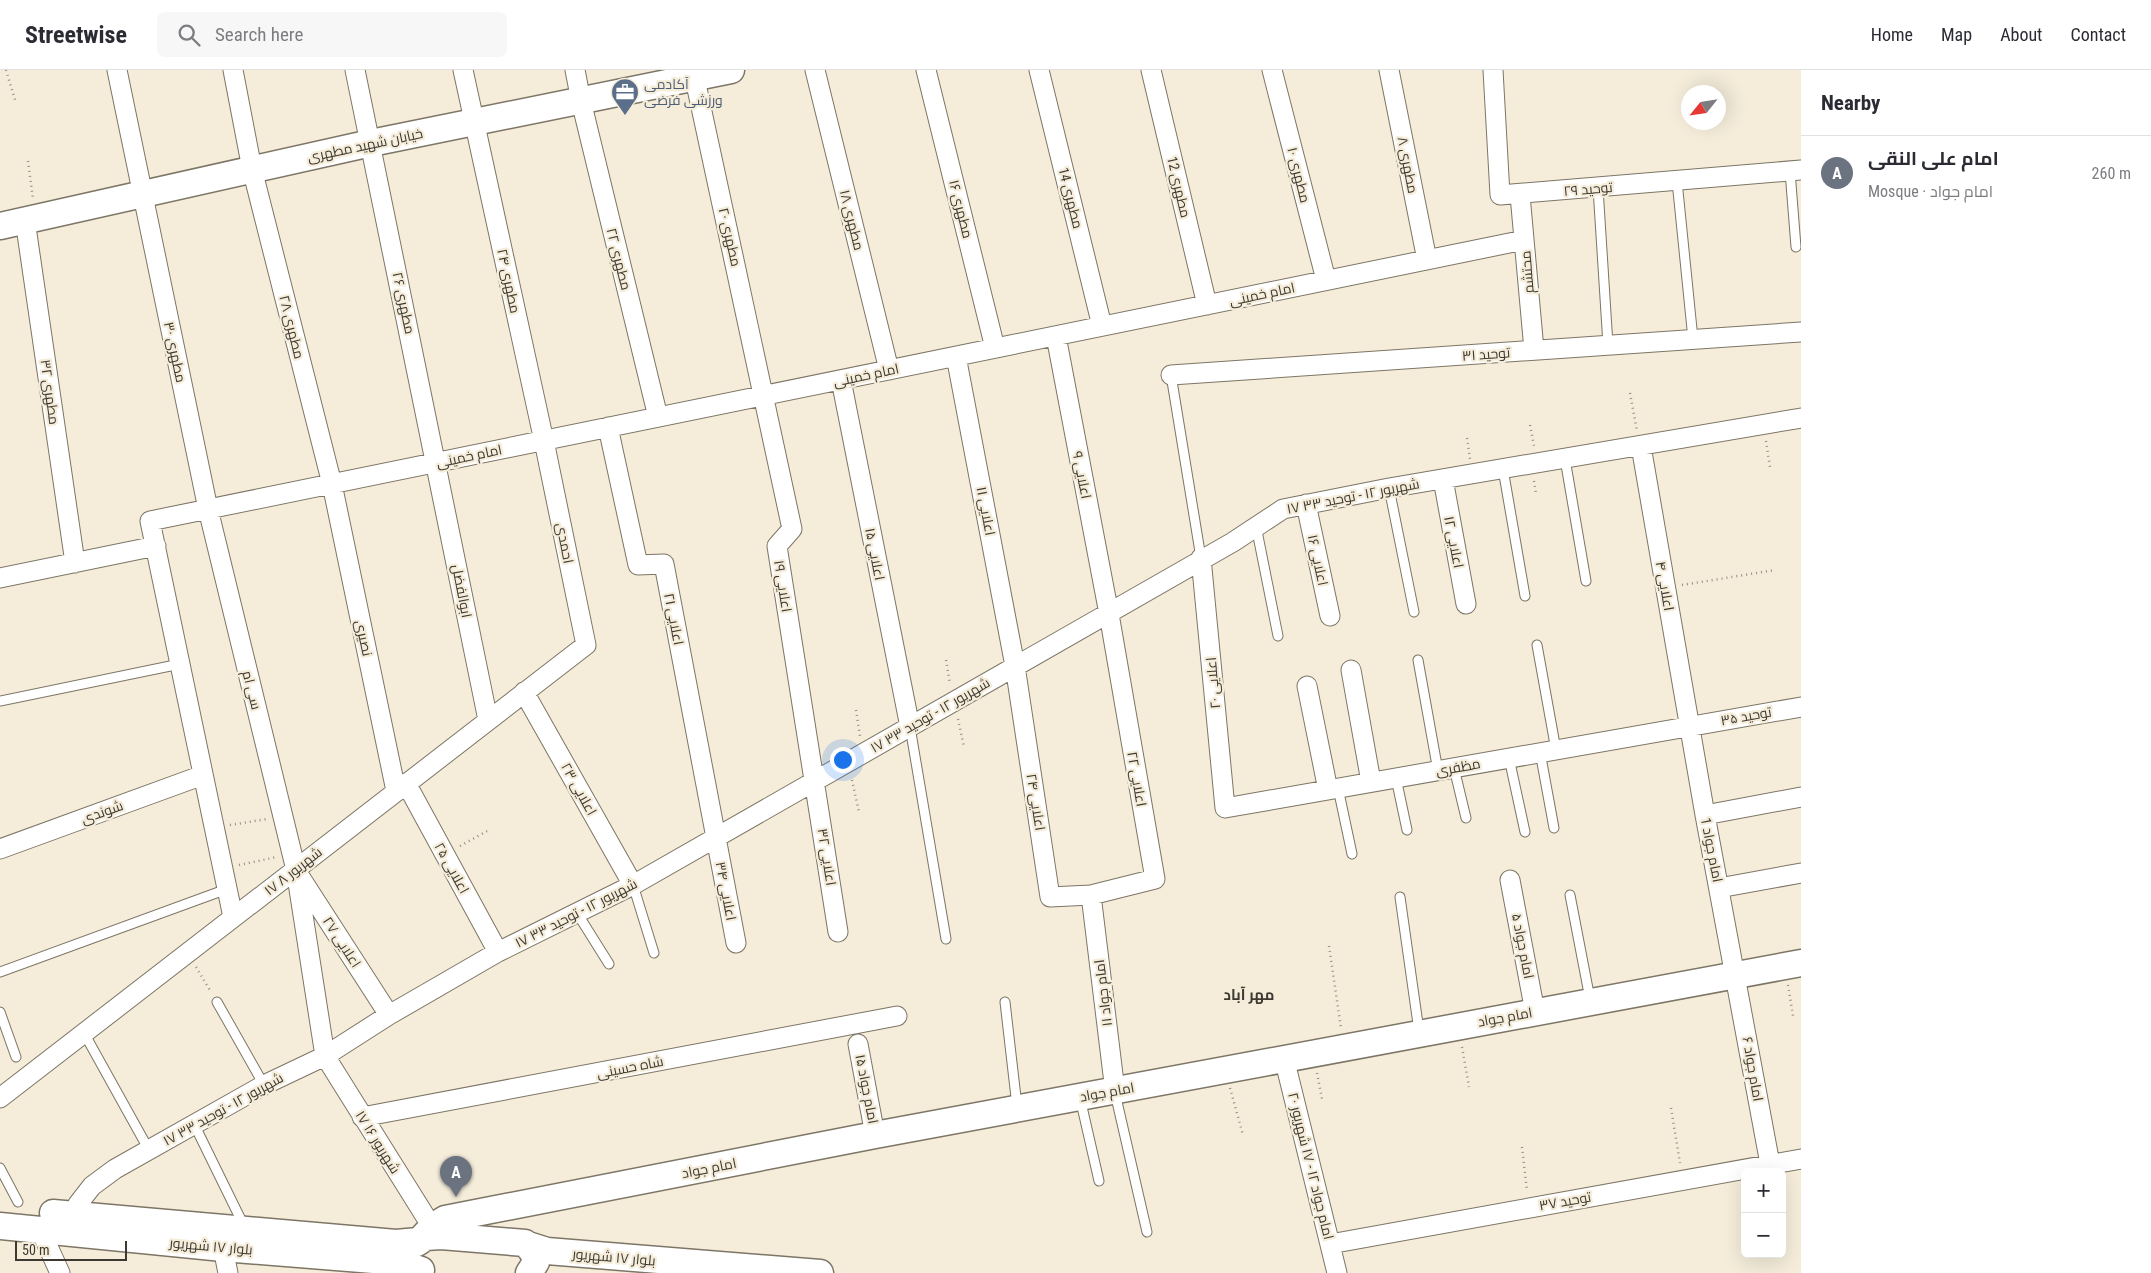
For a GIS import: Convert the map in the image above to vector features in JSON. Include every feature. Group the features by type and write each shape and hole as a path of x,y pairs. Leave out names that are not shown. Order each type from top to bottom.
{"main road":[{"name":"خیابان شهید مطهری","path":"0,226 371,143 581,101 694,74 731,70"},
{"name":"امام جواد","path":"424,1236 445,1219 875,1135 1793,964"},
{"path":"529,1204 530,1230 537,1248 533,1252 536,1262 529,1273"},
{"name":"بلوار ۱۷ شهریور","path":"6,1220 75,1215 396,1242 424,1236 441,1236 517,1242 537,1248 820,1273"},
{"name":"بلوار ۱۷ شهریور","path":"6,1220 40,1229 225,1261 398,1262 424,1271"},
{"path":"424,1236 415,1259 424,1271"}],"street":[{"name":"مطهری ۳۰","path":"117,70 208,510"},
{"name":"مطهری ۲۸","path":"233,70 252,169 332,484"},
{"name":"مطهری ۲۶","path":"356,70 437,463"},
{"name":"مطهری ۲۴","path":"463,70 544,441"},
{"name":"مطهری ۲۲","path":"575,70 658,417"},
{"name":"مطهری ۱۸","path":"815,70 889,370"},
{"name":"مطهری ۱۶","path":"926,70 995,348"},
{"name":"مطهری 14","path":"1039,70 1102,326"},
{"name":"مطهری 12","path":"1151,70 1207,305"},
{"name":"مطهری ۱۰","path":"1272,70 1326,280"},
{"name":"مطهری ۸","path":"1389,70 1427,260"},
{"name":"توحید ۲۹","path":"1493,70 1500,195 1520,195 1796,171"},
{"name":"مطهری ۲۰","path":"694,74 765,395"},
{"name":"محتشم","path":"1520,195 1534,350"},
{"name":"مطهری ۳۲","path":"30,219 75,563"},
{"name":"امام خمینی","path":"156,546 150,521 1524,240"},
{"name":"توحید ۳۱","path":"1172,375 1801,332"},
{"name":"اعلایی ۹","path":"1056,336 1109,614"},
{"name":"اعلایی ۱۱","path":"956,356 1015,666"},
{"name":"اعلایی ۱۵","path":"841,380 910,727"},
{"name":"اعلایی ۱۹","path":"765,395 792,529 777,546 816,782"},
{"name":"۱۷ شهریور ۱۲ - توحید ۳۳","path":"75,1215 78,1204 92,1186 115,1169 264,1085 325,1056 389,1015 498,952 633,885 716,839 1015,666 1109,614 1201,558 1233,542 1283,508 1389,488 1801,418"},
{"name":"اعلایی ۲۱","path":"608,427 638,564 664,564 716,839"},
{"name":"احمدی","path":"544,441 586,645"},
{"name":"اعلایی ۴","path":"1641,446 1690,726"},
{"name":"ابوالفضل","path":"437,463 488,720"},
{"name":"اعلایی ۱۲","path":"1443,479 1466,604"},
{"name":"نصیری","path":"332,484 401,787"},
{"name":"اعلایی ۱۶","path":"1306,504 1330,616"},
{"name":"سی ام","path":"208,510 294,862"},
{"path":"0,578 156,546 233,917"},
{"name":"اعلایی ۲۰","path":"1201,558 1225,808"},
{"name":"اعلایی ۲۲","path":"1091,895 1155,879 1109,614"},
{"name":"۱۷ شهریور ۸","path":"0,1098 233,917 294,862 401,787 586,645"},
{"name":"اعلایی ۲۴","path":"1015,666 1050,897 1091,895"},
{"path":"1351,670 1371,782"},
{"path":"1307,686 1333,789"},
{"name":"اعلایی ۲۳","path":"524,692 633,885"},
{"name":"توحید ۳۵","path":"1690,726 1801,707"},
{"name":"مظفری","path":"1225,808 1690,726"},
{"name":"امام جواد 1","path":"1690,726 1736,975"},
{"name":"شوندی","path":"0,849 203,775"},
{"name":"اعلایی ۳۲","path":"816,782 838,932"},
{"name":"اعلایی ۲۵","path":"401,787 445,854 498,952"},
{"path":"1705,815 1801,797"},
{"name":"اعلایی ۳۴","path":"716,839 736,943"},
{"path":"294,862 325,1056"},
{"name":"اعلایی ۲۷","path":"294,862 389,1015"},
{"path":"1719,888 1801,873"},
{"name":"امام جواد ۵","path":"1510,880 1535,1012"},
{"name":"امام جواد ۱۱","path":"1091,895 1115,1091"},
{"name":"امام جواد ۶","path":"1736,975 1770,1164"},
{"name":"شاه حسینی","path":"362,1117 897,1016"},
{"name":"امام جواد ۱۵","path":"858,1044 875,1135"},
{"name":"۱۷ شهریور ۱۶","path":"325,1056 362,1117 424,1236"},
{"name":"امام جواد ۱۲ - ۱۷ شهریور ۲۰","path":"1284,1058 1337,1273"},
{"name":"توحید ۳۷","path":"1330,1244 1801,1159"},
{"path":"40,1229 60,1273"}],"lane":[{"path":"1796,171 1796,247"},
{"path":"1677,181 1693,339"},
{"path":"1598,188 1608,345"},
{"path":"1172,375 1201,558"},
{"path":"1566,459 1586,581"},
{"path":"1502,469 1525,596"},
{"path":"1389,488 1414,612"},
{"path":"1256,525 1278,636"},
{"path":"1537,645 1554,828"},
{"path":"1418,660 1446,769 1466,818"},
{"path":"0,701 180,664"},
{"path":"910,727 946,939"},
{"path":"1509,758 1525,832"},
{"path":"1396,778 1408,830"},
{"path":"1333,789 1352,854"},
{"path":"633,885 654,953"},
{"path":"0,972 227,889"},
{"path":"1570,895 1591,1002"},
{"path":"1400,897 1420,1033"},
{"path":"577,913 610,964"},
{"path":"217,1002 264,1085"},
{"path":"1005,1002 1018,1109"},
{"path":"0,1012 16,1057"},
{"path":"84,1033 149,1150"},
{"path":"1115,1091 1147,1232"},
{"path":"1080,1098 1099,1181"},
{"path":"194,1124 246,1228"},
{"path":"0,1168 6,1220"}],"path":[{"path":"6,70 16,103"},
{"path":"28,161 30,219"},
{"path":"1630,393 1641,446"},
{"path":"1763,424 1770,467"},
{"path":"1530,425 1537,463"},
{"path":"1666,587 1775,570"},
{"path":"946,660 964,747"},
{"path":"856,710 859,812"},
{"path":"214,827 283,817"},
{"path":"445,854 489,830"},
{"path":"222,868 294,862"},
{"path":"1329,946 1343,1047"},
{"path":"188,952 217,1002"},
{"path":"1793,964 1793,1016"},
{"path":"1458,1026 1469,1087"},
{"path":"1313,1053 1322,1099"},
{"path":"1225,1070 1243,1136"},
{"path":"1671,1108 1682,1180"},
{"path":"1522,1147 1529,1207"}],"place":[{"name":"آکادمی ورزشی فرضی","path":"625,116"},
{"name":"امام علی النقی","path":"456,1197"}],"district":[{"name":"مهر آباد","path":"1249,995"}]}
